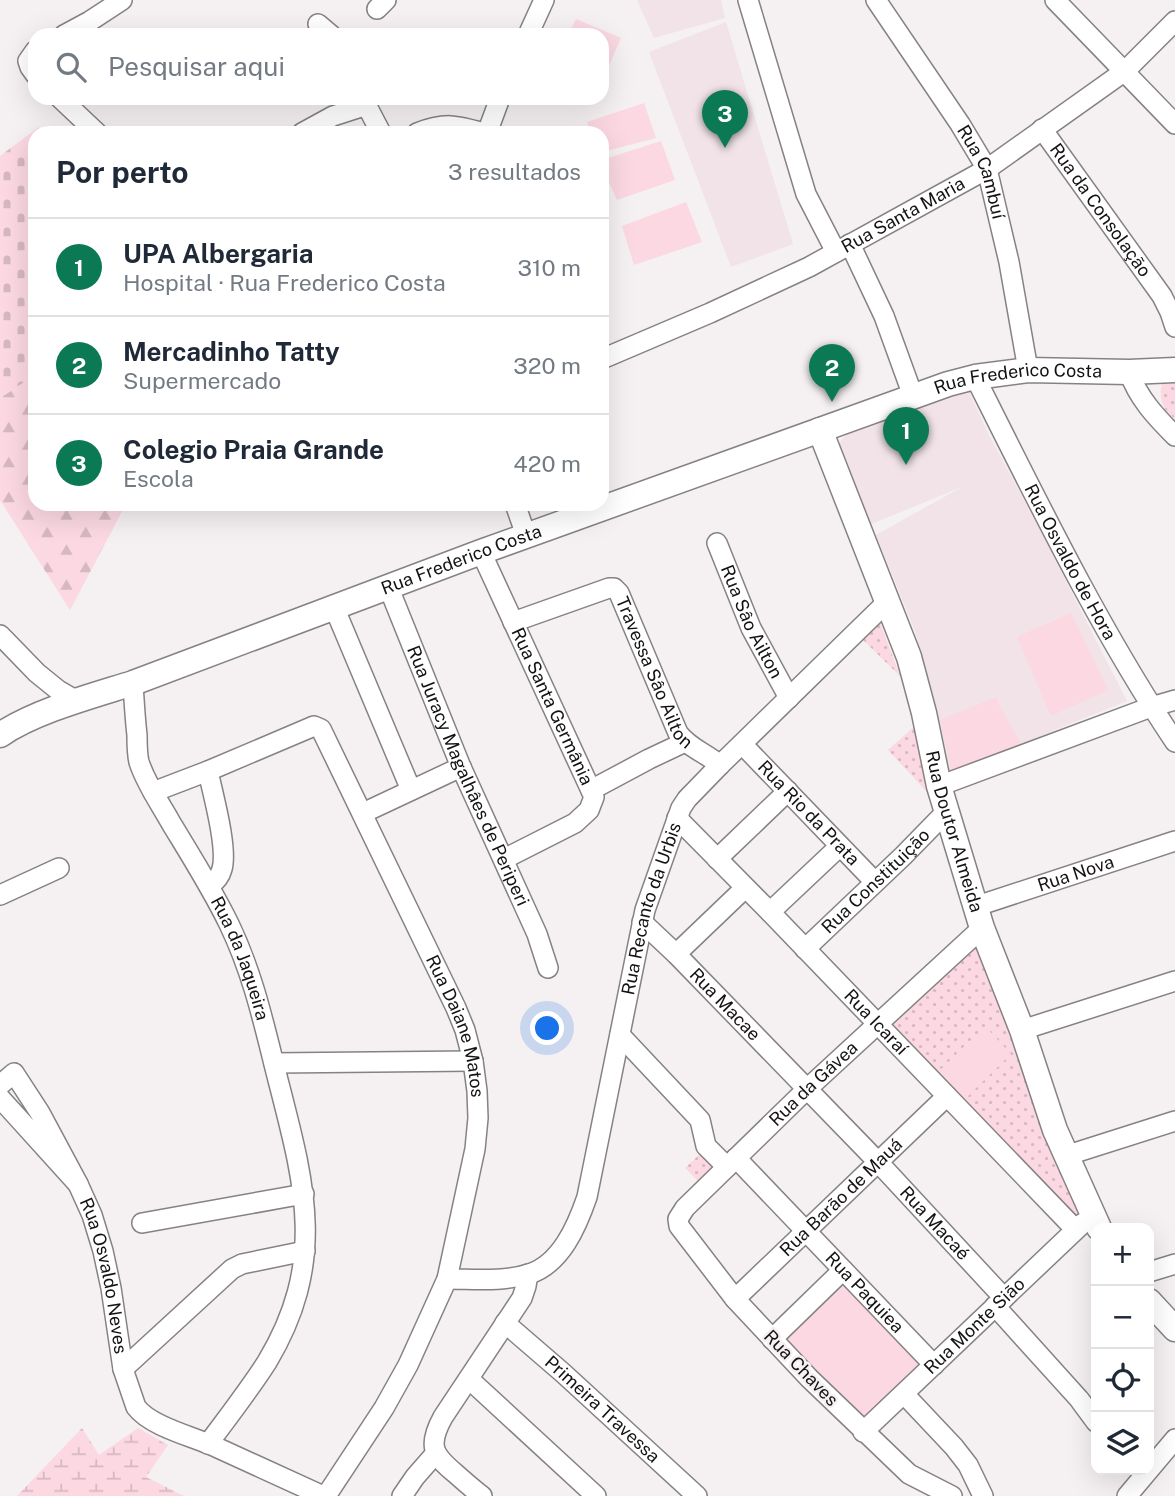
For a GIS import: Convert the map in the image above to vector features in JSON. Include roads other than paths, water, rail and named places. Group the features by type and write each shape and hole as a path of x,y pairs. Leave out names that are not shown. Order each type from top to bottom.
{"main road":[{"name":"Rua Frederico Costa","path":"609,505 914,396 975,377 1028,370 1175,370"},
{"name":"Rua Doutor Almeida","path":"820,430 909,657 939,786 978,918 1022,1031 1087,1226"},
{"name":"Rua Frederico Costa","path":"0,735 23,722 77,701 593,511"},
{"path":"1154,1306 1175,1329"}],"street":[{"path":"77,28 122,0"},
{"path":"531,28 544,0"},
{"path":"748,0 806,194 884,316 914,396"},
{"name":"Rua Cambuí","path":"876,0 960,124 987,169 1011,272 1028,370"},
{"path":"1055,0 1175,124"},
{"name":"Rua Santa Maria","path":"609,356 710,313 843,248 987,169 1125,71 1175,22"},
{"path":"67,105 90,126"},
{"path":"315,126 362,105"},
{"path":"368,105 377,126"},
{"path":"488,126 497,105"},
{"name":"Rua da Consolação","path":"1042,129 1161,296 1175,327"},
{"path":"1129,372 1145,403 1175,436"},
{"name":"Rua Osvaldo de Hora","path":"975,377 1063,550 1151,706 1175,742"},
{"path":"517,511 526,535"},
{"name":"Rua Sâo Ailton","path":"717,543 751,628 789,698"},
{"name":"Rua Santa Germânia","path":"481,551 594,797 584,816 575,823 503,859"},
{"name":"Rua Juracy Magalhâes de Periperi","path":"388,586 461,767 537,934 548,968"},
{"name":"Travessa Sâo Ailton","path":"513,622 614,588 619,593 678,733 685,742 720,765"},
{"name":"Rua Recanto da Urbis","path":"447,1279 502,1279 528,1274 547,1264 573,1232 589,1190 642,922 681,808 741,744 887,602"},
{"path":"334,607 411,790"},
{"path":"0,635 37,673 77,701"},
{"name":"Rua da Jaqueira","path":"133,682 138,759 153,792 209,887 246,959 297,1158 306,1224 301,1277 279,1339 257,1377 208,1444"},
{"path":"939,786 1175,699"},
{"name":"Rua Daiane Matos","path":"123,1369 136,1407 152,1422 325,1496 384,1408 408,1365 447,1279 475,1149 478,1118 473,1062 456,1007 323,731 317,726 153,792"},
{"path":"592,790 685,742"},
{"name":"Rua Rio da Prata","path":"741,744 875,882"},
{"path":"363,813 461,767"},
{"path":"208,772 223,844 220,875 209,887"},
{"path":"717,859 788,791"},
{"name":"Rua Constituição","path":"805,949 947,811"},
{"name":"Rua Icaraí","path":"677,818 947,1096 1087,1226"},
{"name":"Rua Nova","path":"978,918 1175,841"},
{"path":"770,912 840,846"},
{"path":"0,895 59,868"},
{"path":"676,954 745,888"},
{"name":"Rua da Gávea","path":"681,1214 731,1162 877,1023 978,918"},
{"name":"Rua Macae","path":"642,922 807,1089"},
{"path":"1022,1031 1175,981"},
{"name":"Rua Paquiea","path":"620,1035 700,1120 706,1146 731,1162 807,1232 934,1365"},
{"path":"274,1063 473,1062"},
{"name":"Rua Osvaldo Neves","path":"7,1079 40,1113 92,1215 106,1263 123,1369"},
{"name":"Rua Macaé","path":"807,1089 878,1162 999,1302 1091,1415"},
{"name":"Rua Barão de Mauá","path":"736,1299 947,1096"},
{"name":"Rua Osvaldo Neves","path":"0,1098 78,1184"},
{"path":"1065,1156 1175,1121"},
{"path":"142,1223 303,1195"},
{"name":"Rua Chaves","path":"681,1214 678,1219 679,1226 736,1299 772,1339 863,1432 909,1474 952,1496"},
{"name":"Rua Monte Sião","path":"863,1432 999,1302 1087,1226"},
{"path":"123,1369 232,1269 242,1264 305,1251"},
{"path":"1154,1270 1175,1264"},
{"path":"772,1339 843,1270"},
{"path":"482,1496 441,1462 436,1455 435,1437 439,1424 524,1292 528,1274"},
{"name":"Primeira Travessa","path":"506,1323 697,1496"},
{"path":"469,1378 596,1496"},
{"path":"904,1394 968,1465 983,1496"},
{"path":"1154,1459 1175,1439"},
{"path":"402,1496 415,1477 436,1455"},
{"path":"1127,1496 1138,1475"}],"place":[{"name":"Colegio Praia Grande","path":"725,148"},
{"name":"Mercadinho Tatty","path":"832,402"},
{"name":"UPA Albergaria","path":"906,465"}]}
